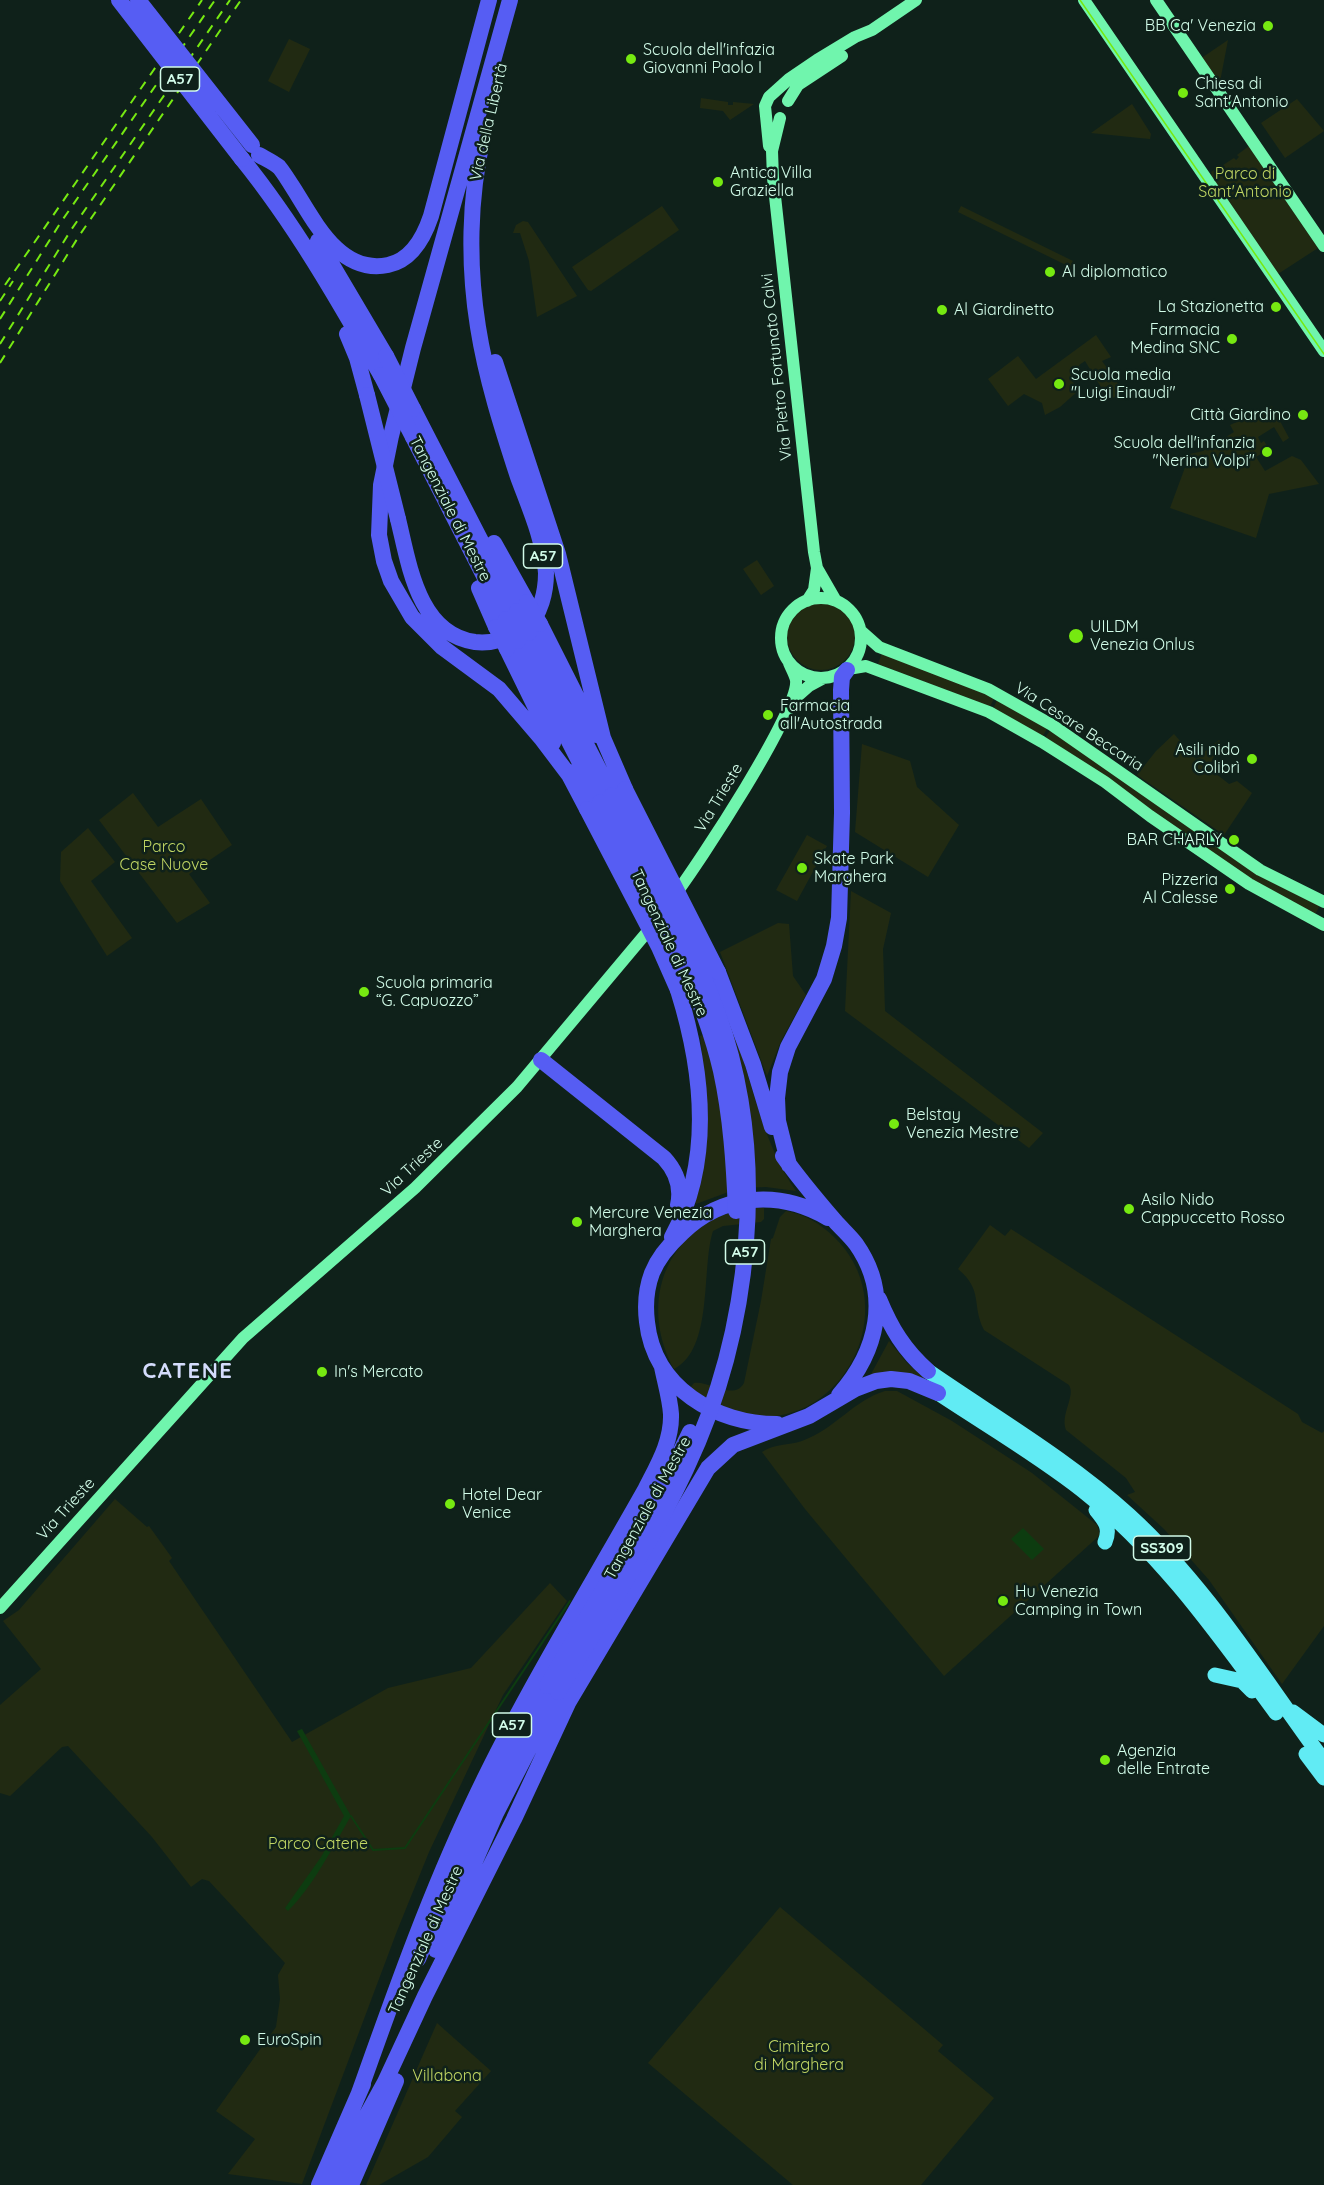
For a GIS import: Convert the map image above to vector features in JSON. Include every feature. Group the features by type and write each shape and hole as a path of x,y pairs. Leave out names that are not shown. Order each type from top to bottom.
{"highway":[{"name":"Tangenziale di Mestre","path":"119,0 251,153 257,178 311,254 381,375 421,453 424,474 472,571 512,615"},
{"name":"Tangenziale di Mestre","path":"138,0 332,263 417,413 436,435 478,515 512,615"},
{"name":"A57","path":"251,153 279,168 325,237 343,255 360,264 371,266 390,265 401,260 410,254 419,242 431,216 489,0"},
{"path":"510,0 413,348 391,436 381,485 379,535 391,581 412,617 442,647 499,689 572,779"},
{"name":"Via della Libertà","path":"474,281 472,217 476,166 519,0"},
{"name":"A57","path":"257,178 272,209 340,320 357,358 418,592 430,613 443,627 469,641 491,642 517,633 534,619 544,589 545,563 536,527 488,380 478,326 474,281"},
{"path":"474,281 493,357 558,554 603,738 606,799 718,972 753,1064 776,1142 789,1166 855,1242 870,1268 876,1292 876,1315 871,1343 855,1375 833,1401 809,1416 783,1424 744,1422 707,1409 688,1396 662,1367 651,1341 646,1316 652,1272 661,1257 688,1227 704,1215 739,1201 763,1198 787,1202 820,1213 837,1223"},
{"name":"A57","path":"512,615 523,637 572,779 606,799"},
{"name":"A57","path":"512,615 606,799 659,947 678,990 697,1060 700,1092 696,1163 679,1223 661,1257"},
{"name":"Tangenziale di Mestre","path":"319,2185 486,1807 663,1487 695,1422 717,1354 733,1281 736,1215 732,1138 720,1071 706,1020 606,799 523,637"},
{"path":"789,1166 778,1121 778,1083 788,1047 824,979 834,946 839,918 842,813 841,690 842,677 847,669"},
{"path":"541,1060 655,1149 672,1168 679,1186 679,1201 660,1246 661,1257"},
{"name":"SS309","path":"876,1292 894,1332 910,1354 928,1371"},
{"name":"A57","path":"359,2093 420,1923 472,1805 504,1739 645,1490 663,1453 668,1439 671,1414 662,1367"},
{"name":"SS309","path":"833,1401 855,1389 884,1380 909,1381 938,1393"},
{"name":"A57","path":"351,2185 568,1703 701,1477 716,1459 733,1445 783,1424"},
{"name":"Tangenziale di Mestre","path":"335,2185 496,1813 553,1689"},
{"name":"A57","path":"358,2131 385,2082 424,1996 514,1819"}],"main road":[{"name":"SS309","path":"928,1371 1055,1455 1129,1515 1172,1559 1227,1627 1324,1779"},
{"name":"SS309","path":"938,1393 1063,1475 1116,1519 1159,1562 1324,1761"},
{"path":"1063,1475 1103,1518 1108,1534 1105,1542"},
{"path":"1215,1674 1245,1682 1264,1707 1278,1707 1324,1735"}],"street":[{"path":"872,30 860,44 798,85 788,101 788,111 780,118 771,117 766,111 766,102 789,79 855,37 872,30 916,0"},
{"path":"1084,0 1323,350"},
{"path":"1156,0 1324,246"},
{"path":"774,94 782,95 788,101"},
{"name":"Via Pietro Fortunato Calvi","path":"766,111 766,134 772,162 808,500 818,568 814,590 807,601"},
{"name":"Via Pietro Fortunato Calvi","path":"772,162 773,139 780,118"},
{"name":"Via Pietro Fortunato Calvi","path":"818,568 836,601"},
{"path":"825,598 836,601 852,612 861,631 859,653 847,669 833,677 822,679 804,675 789,663 782,646 782,628 791,612 807,601 825,598"},
{"name":"Via Cesare Beccaria","path":"861,631 879,647 972,682 1020,705 1052,724 1260,870 1323,905 1320,918 1311,919"},
{"name":"Via Trieste","path":"0,1608 243,1338 415,1188 509,1095 640,943 689,877 768,747 789,704 796,680 789,663"},
{"name":"Via Cesare Beccaria","path":"847,669 866,666 989,712 1042,741 1105,782 1249,884 1324,925"},
{"name":"Via Trieste","path":"789,704 803,691 822,679"},
{"path":"1196,848 1194,843 1197,837 1201,833 1208,833"}],"green space":[{"path":"289,39 310,49 289,92 268,81"},
{"path":"1228,40 1219,87 1200,59"},
{"path":"701,98 728,102 728,105 733,105 733,102 754,104 730,120 723,111 700,108"},
{"path":"1297,99 1324,131 1285,158 1261,123"},
{"path":"1132,104 1151,134 1150,139 1091,133"},
{"name":"Parco di Sant'Antonio","path":"1249,146 1318,248 1278,274 1210,176 1211,172 1220,166 1223,169 1223,165 1234,158 1236,160 1239,157 1237,155"},
{"path":"662,206 679,230 591,291 588,290 572,267"},
{"path":"961,206 1073,261 1070,267 958,212"},
{"path":"523,221 528,222 577,296 537,317 529,261 520,233 513,233 516,225"},
{"path":"1096,335 1111,357 1102,361 1124,392 1109,400 1085,361 1079,365 1081,374 1072,380 1078,391 1060,407 1045,415 1042,403 1024,394 1008,406 988,379 1018,356 1036,379"},
{"path":"1272,406 1289,438 1283,442 1274,427 1258,437 1261,443 1264,441 1269,449 1256,457 1265,471 1292,456 1301,460 1319,484 1269,494 1256,538 1170,508 1190,454 1203,451 1234,432 1230,425"},
{"path":"757,560 774,586 761,595 743,569"},
{"path":"821,602 834,605 845,612 852,623 855,636 852,649 845,660 834,667 821,670 808,667 797,660 790,649 787,636 790,623 797,612 808,605"},
{"path":"882,653 996,695 989,708 878,664"},
{"path":"998,698 1049,726 1042,737 993,709"},
{"path":"1052,728 1196,830 1192,833 1191,839 1044,739"},
{"path":"1174,734 1196,759 1219,740 1224,747 1211,763 1215,773 1229,784 1237,781 1252,793 1224,835 1137,775 1156,751"},
{"path":"862,744 910,761 917,787 959,825 928,877 855,832"},
{"name":"Parco Case Nuove","path":"133,793 158,827 201,799 232,845 189,874 210,903 177,923 99,820"},
{"name":"Parco Case Nuove","path":"88,828 115,862 91,881 132,938 107,956 60,881 61,852"},
{"name":"Skate Park Marghera","path":"807,835 827,846 797,901 776,890"},
{"path":"1201,836 1318,904 1316,913 1310,913 1263,887 1198,844"},
{"path":"851,891 891,913 883,949 885,1011 1043,1133 1029,1148 845,1011"},
{"path":"778,923 789,924 793,976 806,995 781,1041 767,1076 720,952"},
{"path":"732,1025 766,1132 784,1172 796,1191 766,1187 739,1188 696,1204 706,1089 700,1036"},
{"path":"751,1208 764,1208 764,1219 761,1222 723,1226 713,1231 701,1326 687,1359 674,1369 659,1325 662,1282 670,1262 682,1245 698,1229 723,1215"},
{"path":"786,1211 806,1217 824,1228 834,1237 855,1266 865,1298 863,1331 852,1361 833,1387 807,1406 775,1416 739,1414 690,1388 694,1383 700,1383 734,1390 740,1388 744,1383 771,1239 780,1217"},
{"path":"990,1225 1005,1236 1011,1229 1298,1414 1302,1422 1322,1433 1324,1431 1324,1626 1282,1684 1209,1580 1164,1529 1127,1495 1135,1492 1126,1478 1066,1430 1065,1418 1071,1394 1069,1385 984,1330 974,1291 958,1269"},
{"path":"889,1341 907,1363 925,1379 870,1376"},
{"name":"Hu Venezia Camping in Town","path":"885,1391 897,1391 952,1421 1032,1473 1097,1525 1100,1535 944,1676 805,1509 762,1452 772,1447 797,1443 814,1436 864,1401"},
{"name":"Parco Catene","path":"115,1499 147,1527 149,1526 172,1558 169,1561 292,1742 388,1688 471,1668 550,1583 567,1601 503,1695 429,1852 302,2184 228,2174 255,2139 216,2111 276,2027 280,1999 278,1975 285,1963 209,1881 202,1879 191,1887 152,1837 68,1746 62,1747 10,1796 0,1793 0,1705 41,1669 3,1621 19,1610"},
{"name":"Cimitero di Marghera","path":"780,1907 943,2045 938,2051 994,2098 921,2185 793,2185 648,2063"},
{"name":"Villabona","path":"437,2023 491,2071 455,2111 462,2117 428,2157 379,2185 366,2185"}],"shaded area":[{"path":"1023,1528 1044,1549 1032,1560 1011,1539"},
{"path":"302,1729 351,1816 314,1878 288,1911 285,1908 321,1857 344,1816 297,1731"}],"waterway":[{"path":"351,1816 373,1850 405,1848 570,1601"}],"tram line":[{"path":"1080,0 1324,354"}],"railway":[{"path":"5,285 202,0"},
{"path":"0,319 61,222 215,0"},
{"path":"0,344 71,230 230,0"},
{"path":"0,363 79,236 241,0"},
{"path":"0,301 13,281"}],"place":[{"name":"BB Ca' Venezia","path":"1268,26"},
{"name":"Scuola dell'infazia Giovanni Paolo I","path":"631,59"},
{"name":"Chiesa di Sant'Antonio","path":"1183,93"},
{"name":"Antica Villa Graziella","path":"718,182"},
{"name":"Al diplomatico","path":"1050,272"},
{"name":"La Stazionetta","path":"1276,307"},
{"name":"Al Giardinetto","path":"942,310"},
{"name":"Farmacia Medina SNC","path":"1232,339"},
{"name":"Scuola media \"Luigi Einaudi\"","path":"1059,384"},
{"name":"Città Giardino","path":"1303,415"},
{"name":"Scuola dell'infanzia \"Nerina Volpi\"","path":"1267,452"},
{"name":"UILDM Venezia Onlus","path":"1076,636"},
{"name":"Farmacia all'Autostrada","path":"768,715"},
{"name":"Asili nido Colibrì","path":"1252,759"},
{"name":"BAR CHARLY","path":"1234,840"},
{"name":"Skate Park Marghera","path":"802,868"},
{"name":"Pizzeria Al Calesse","path":"1230,889"},
{"name":"Scuola primaria “G. Capuozzo”","path":"364,992"},
{"name":"Belstay Venezia Mestre","path":"894,1124"},
{"name":"Asilo Nido Cappuccetto Rosso","path":"1129,1209"},
{"name":"Mercure Venezia Marghera","path":"577,1222"},
{"name":"In's Mercato","path":"322,1372"},
{"name":"Hotel Dear Venice","path":"450,1504"},
{"name":"Hu Venezia Camping in Town","path":"1003,1601"},
{"name":"Agenzia delle Entrate","path":"1105,1760"},
{"name":"EuroSpin","path":"245,2040"}],"district":[{"name":"CATENE","path":"188,1371"}]}
